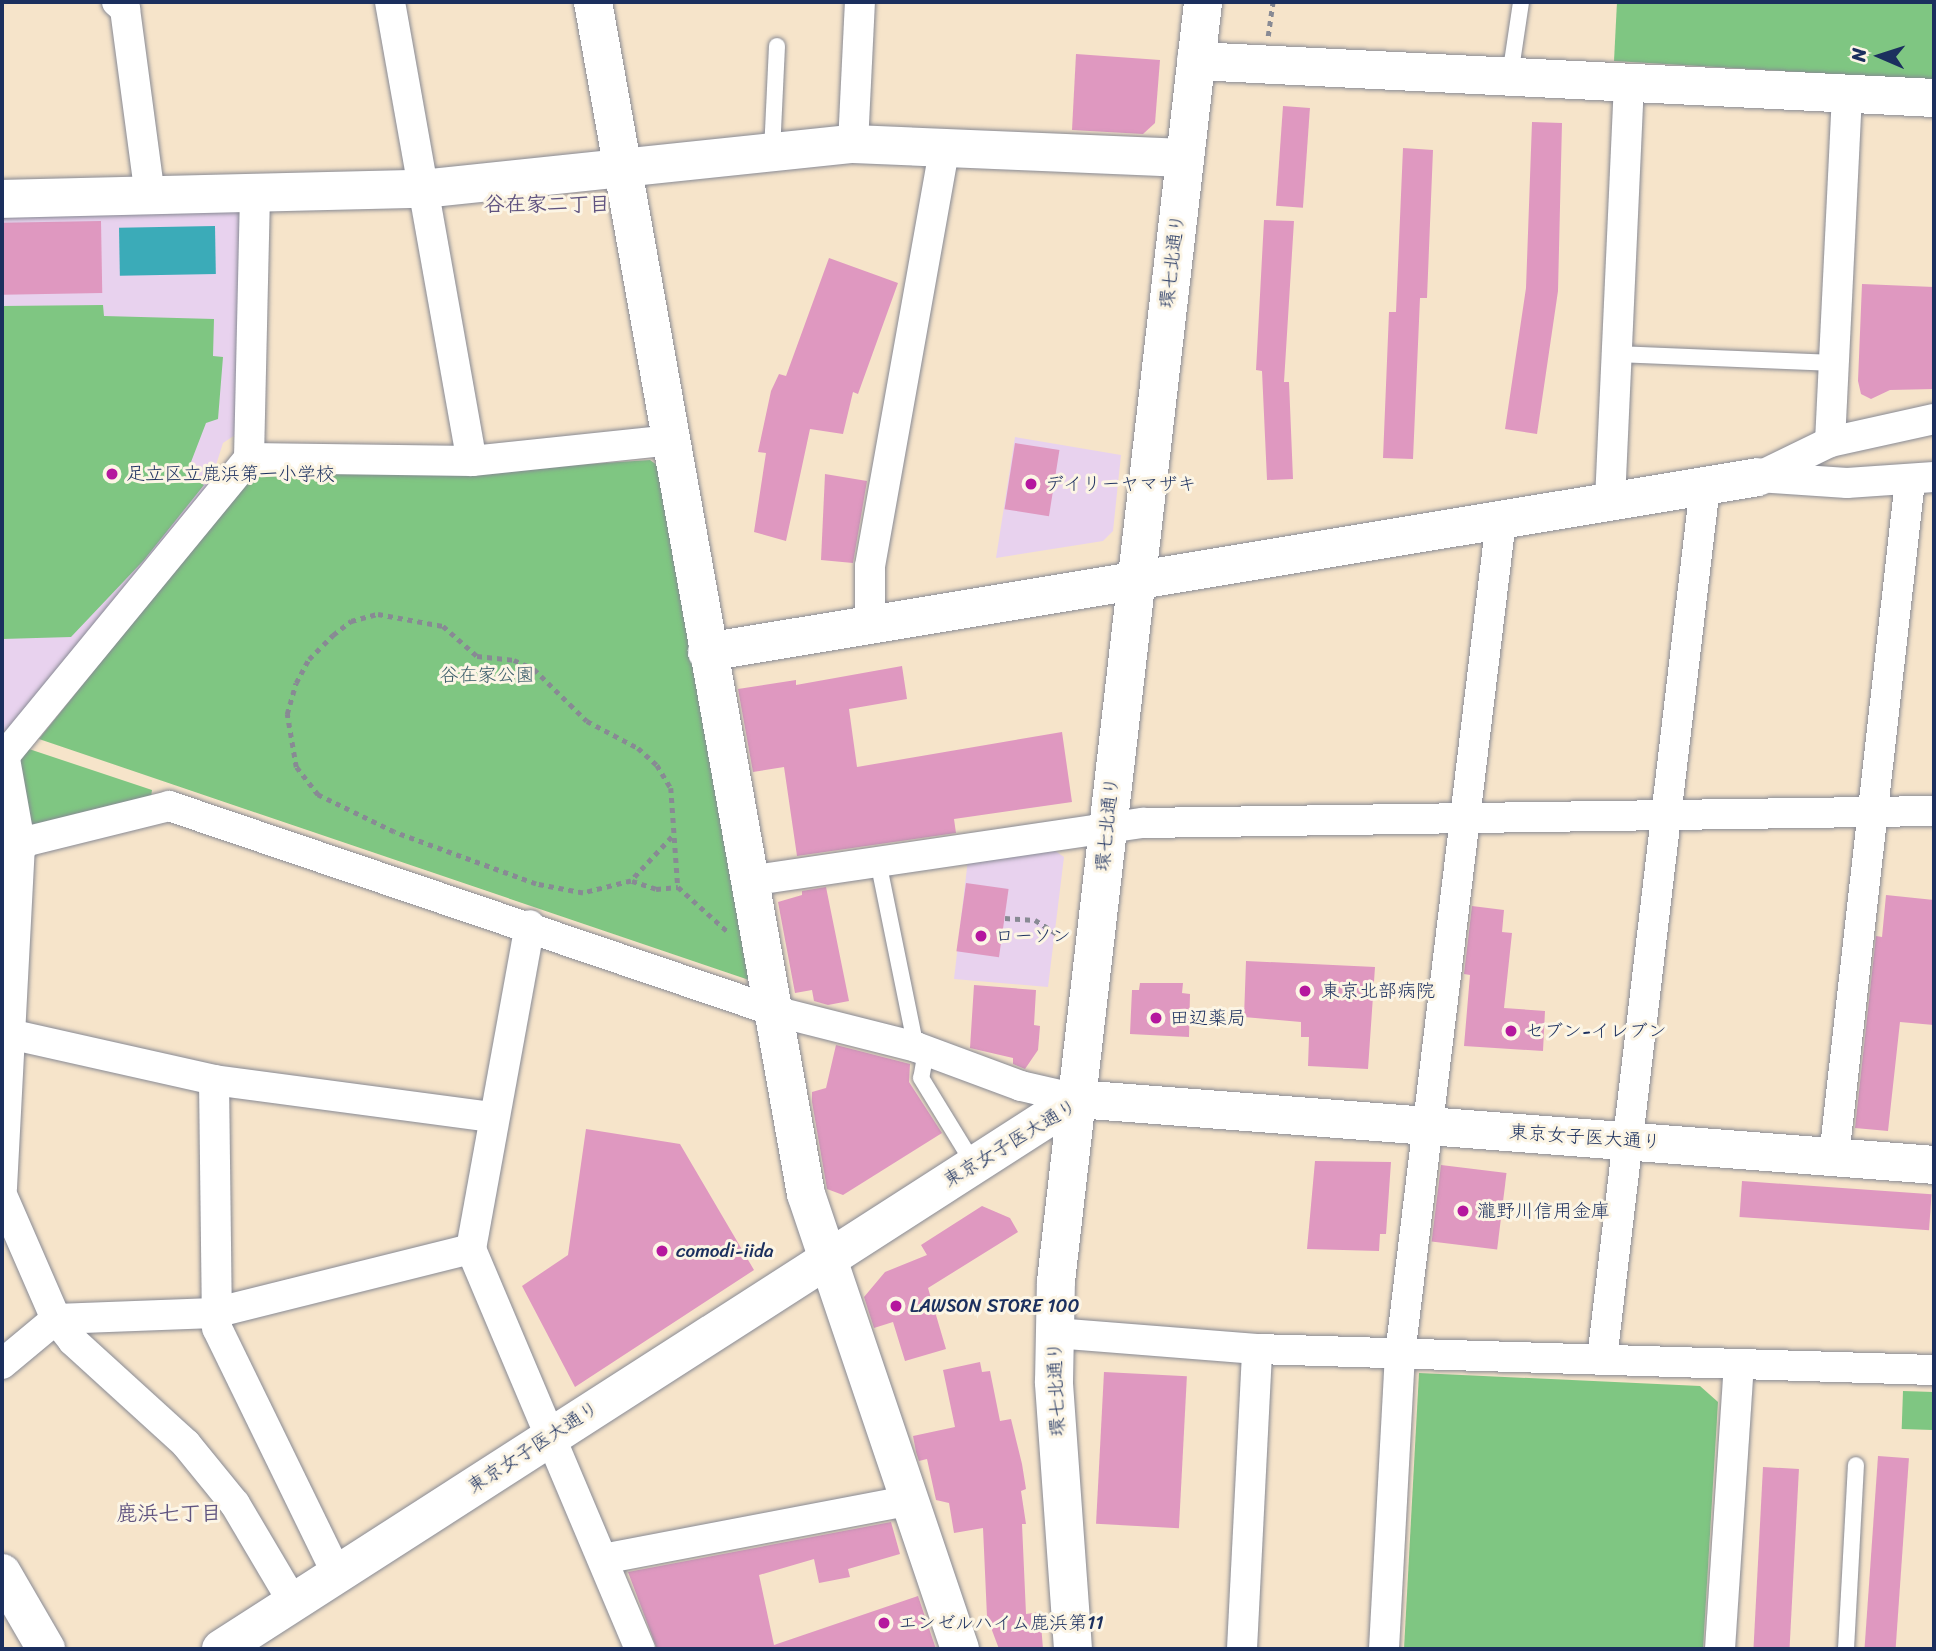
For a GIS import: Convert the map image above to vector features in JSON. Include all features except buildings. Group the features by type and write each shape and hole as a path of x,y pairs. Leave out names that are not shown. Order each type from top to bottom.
{"street":[{"path":"117,2 125,9 150,195"},
{"path":"390,2 472,461"},
{"path":"593,2 672,440 707,652 806,1194 960,1649"},
{"path":"853,144 860,2"},
{"name":"環七北通り","path":"1073,1649 1054,1333 1106,828 1203,2"},
{"path":"1196,61 1934,98"},
{"path":"1610,501 1629,82"},
{"path":"1830,442 1847,94"},
{"path":"2,199 422,189 853,144 1185,158"},
{"path":"870,624 870,566 944,149"},
{"path":"2,1188 9,1034 11,844 3,759 248,458 255,194"},
{"path":"1758,477 1830,442 1934,419"},
{"path":"248,458 472,461 672,440"},
{"path":"707,652 1758,477 1847,483 1922,479 1875,812 1834,1157"},
{"path":"1602,1359 1705,486"},
{"path":"1384,1649 1400,1355 1501,520"},
{"path":"11,844 169,806 530,925 774,1011 921,1049 1021,1086 1077,1099"},
{"path":"749,881 1106,828 1163,822 1934,811"},
{"path":"530,925 471,1249 640,1649"},
{"path":"9,1034 214,1080 493,1118"},
{"path":"214,1080 214,1313 217,1328 337,1574"},
{"name":"東京女子医大通り","path":"221,1649 826,1256 1077,1099 1934,1165"},
{"path":"2,1195 56,1319 73,1341 186,1444 235,1504 293,1602"},
{"path":"2,1364 56,1319 214,1313 471,1249"},
{"path":"1054,1333 1257,1349 1934,1370"},
{"path":"1242,1649 1257,1349"},
{"path":"1720,1649 1740,1365"},
{"path":"603,1559 908,1500"},
{"path":"2,1573 46,1649"}],"lane":[{"path":"1510,76 1521,2"},
{"path":"772,152 777,46"},
{"path":"1618,354 1833,363"},
{"path":"878,861 921,1049 921,1078 973,1163"},
{"path":"1846,1649 1856,1465"}],"path":[{"path":"678,887 656,889 631,881 583,893 536,884 394,832 318,795 296,767 287,714 309,659 351,621 378,614 443,626 477,656 524,664 587,721 638,748 657,765 671,788 672,837 678,887 716,924 736,936"},
{"path":"631,881 672,837"},
{"path":"1005,918 1035,920 1051,934 1059,935"}],"shaded area":[{"name":"足立区立鹿浜第一小学校","path":"239,209 247,216 241,431 223,443 216,465 222,468 222,479 13,731 2,731 2,210"},
{"path":"1015,437 1121,455 1113,531 1103,541 996,558"},
{"path":"1051,848 1064,857 1048,987 954,979 968,859"}],"green space":[{"path":"1617,2 1934,2 1934,80 1614,61"},
{"name":"足立区立鹿浜第一小学校","path":"103,305 104,316 214,319 213,356 223,357 218,419 206,423 186,475 204,485 144,560 71,637 2,639 2,306"},
{"name":"谷在家公園","path":"650,460 657,465 749,980 39,739 253,473 464,472"},
{"path":"29,749 152,790 151,797 40,827 29,823 17,762"},
{"path":"1419,1373 1700,1386 1718,1402 1703,1649 1404,1649"},
{"path":"1903,1391 1934,1392 1933,1430 1902,1429"}],"water":[{"path":"215,226 216,274 120,276 119,228"}],"place":[{"name":"足立区立鹿浜第一小学校","path":"112,474"},
{"name":"デイリーヤマザキ","path":"1031,484"},
{"name":"ローソン","path":"981,936"},
{"name":"東京北部病院","path":"1305,991"},
{"name":"田辺薬局","path":"1156,1018"},
{"name":"セブン-イレブン","path":"1511,1031"},
{"name":"瀧野川信用金庫","path":"1463,1211"},
{"name":"comodi-iida","path":"662,1251"},
{"name":"LAWSON STORE 100","path":"896,1306"},
{"name":"エンゼルハイム鹿浜第11","path":"884,1623"}],"district":[{"name":"谷在家二丁目","path":"547,204"},
{"name":"鹿浜七丁目","path":"169,1513"}]}
